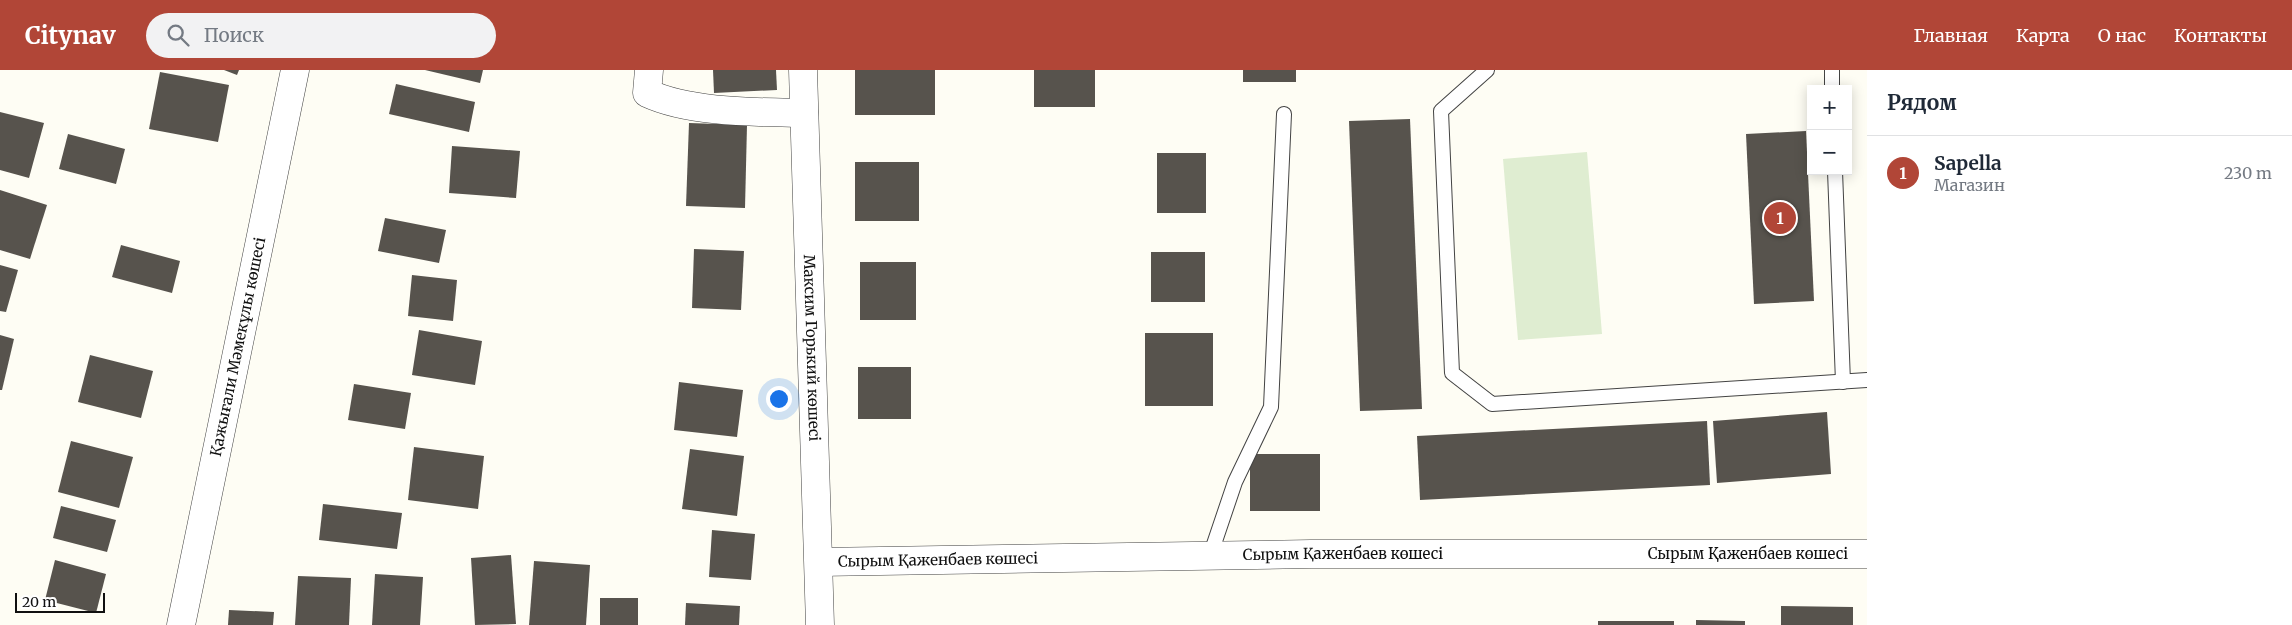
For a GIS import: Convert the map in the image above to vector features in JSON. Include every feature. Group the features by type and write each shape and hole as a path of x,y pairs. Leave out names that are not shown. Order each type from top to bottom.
{"street":[{"name":"Қажығали Мәмекұлы көшесі","path":"181,625 295,70"},
{"path":"648,70 647,93 665,101 744,111 804,113"},
{"name":"Максим Горький көшесі","path":"803,70 820,625"},
{"name":"Сырым Қаженбаев көшесі","path":"819,562 1210,556 1867,554"}],"lane":[{"path":"1488,70 1440,111 1452,373 1492,404 1867,380"},
{"path":"1832,70 1832,85"},
{"path":"1210,556 1235,482 1271,407 1284,114"},
{"path":"1836,175 1844,382"}],"green space":[{"path":"1587,152 1602,334 1518,340 1503,159"}],"building":[{"path":"224,70 239,70 237,75"},
{"path":"425,70 483,70 480,83"},
{"path":"713,70 776,70 777,90 714,93"},
{"path":"855,70 935,70 935,115 855,115"},
{"path":"1034,70 1095,70 1095,107 1034,107"},
{"path":"1243,70 1296,70 1296,82 1243,82"},
{"path":"160,72 229,85 218,142 149,129"},
{"path":"396,84 475,102 469,132 389,114"},
{"path":"0,112 44,123 29,178 0,170"},
{"path":"1410,119 1422,409 1360,411 1349,121"},
{"path":"689,123 747,125 745,208 686,206"},
{"path":"1806,131 1814,301 1754,304 1746,134"},
{"path":"68,134 125,149 116,184 59,169"},
{"path":"452,146 520,151 516,198 449,193"},
{"path":"1157,153 1206,153 1206,213 1157,213"},
{"path":"855,162 919,162 919,221 855,221"},
{"path":"0,190 47,205 30,259 0,250"},
{"path":"385,218 446,230 439,263 378,251"},
{"path":"121,245 180,261 172,293 112,277"},
{"path":"694,249 744,251 741,310 692,308"},
{"path":"1151,252 1205,252 1205,302 1151,302"},
{"path":"860,262 916,262 916,320 860,320"},
{"path":"0,265 18,270 6,312 0,311"},
{"path":"412,275 457,280 453,321 408,316"},
{"path":"419,330 482,341 475,385 412,375"},
{"path":"1145,333 1213,333 1213,406 1145,406"},
{"path":"0,335 14,339 2,390 0,390"},
{"path":"90,355 153,371 141,418 78,402"},
{"path":"858,367 911,367 911,419 858,419"},
{"path":"679,382 743,390 737,437 674,430"},
{"path":"354,384 411,393 405,429 348,420"},
{"path":"1827,412 1831,474 1717,483 1713,421"},
{"path":"1707,421 1710,485 1420,500 1417,436"},
{"path":"71,441 133,457 119,508 58,492"},
{"path":"414,447 484,456 478,509 408,500"},
{"path":"690,449 744,456 737,516 682,509"},
{"path":"1250,454 1320,454 1320,511 1250,511"},
{"path":"323,504 402,513 397,549 319,540"},
{"path":"61,506 116,520 107,552 53,538"},
{"path":"712,530 755,534 751,580 709,577"},
{"path":"511,555 516,624 475,625 471,558"},
{"path":"55,560 106,574 96,613 45,600"},
{"path":"534,561 590,565 586,625 529,625"},
{"path":"375,574 423,577 420,625 372,625"},
{"path":"298,576 351,578 349,625 295,625"},
{"path":"600,598 638,598 638,625 600,625"},
{"path":"686,603 740,606 739,625 685,625"},
{"path":"1781,606 1853,607 1853,625 1781,625"},
{"path":"229,610 274,612 273,625 228,625"},
{"path":"1696,620 1745,621 1745,625 1696,625"},
{"path":"1598,621 1674,621 1674,625 1598,625"}],"place":[{"name":"Sapella","path":"1780,218"}]}
